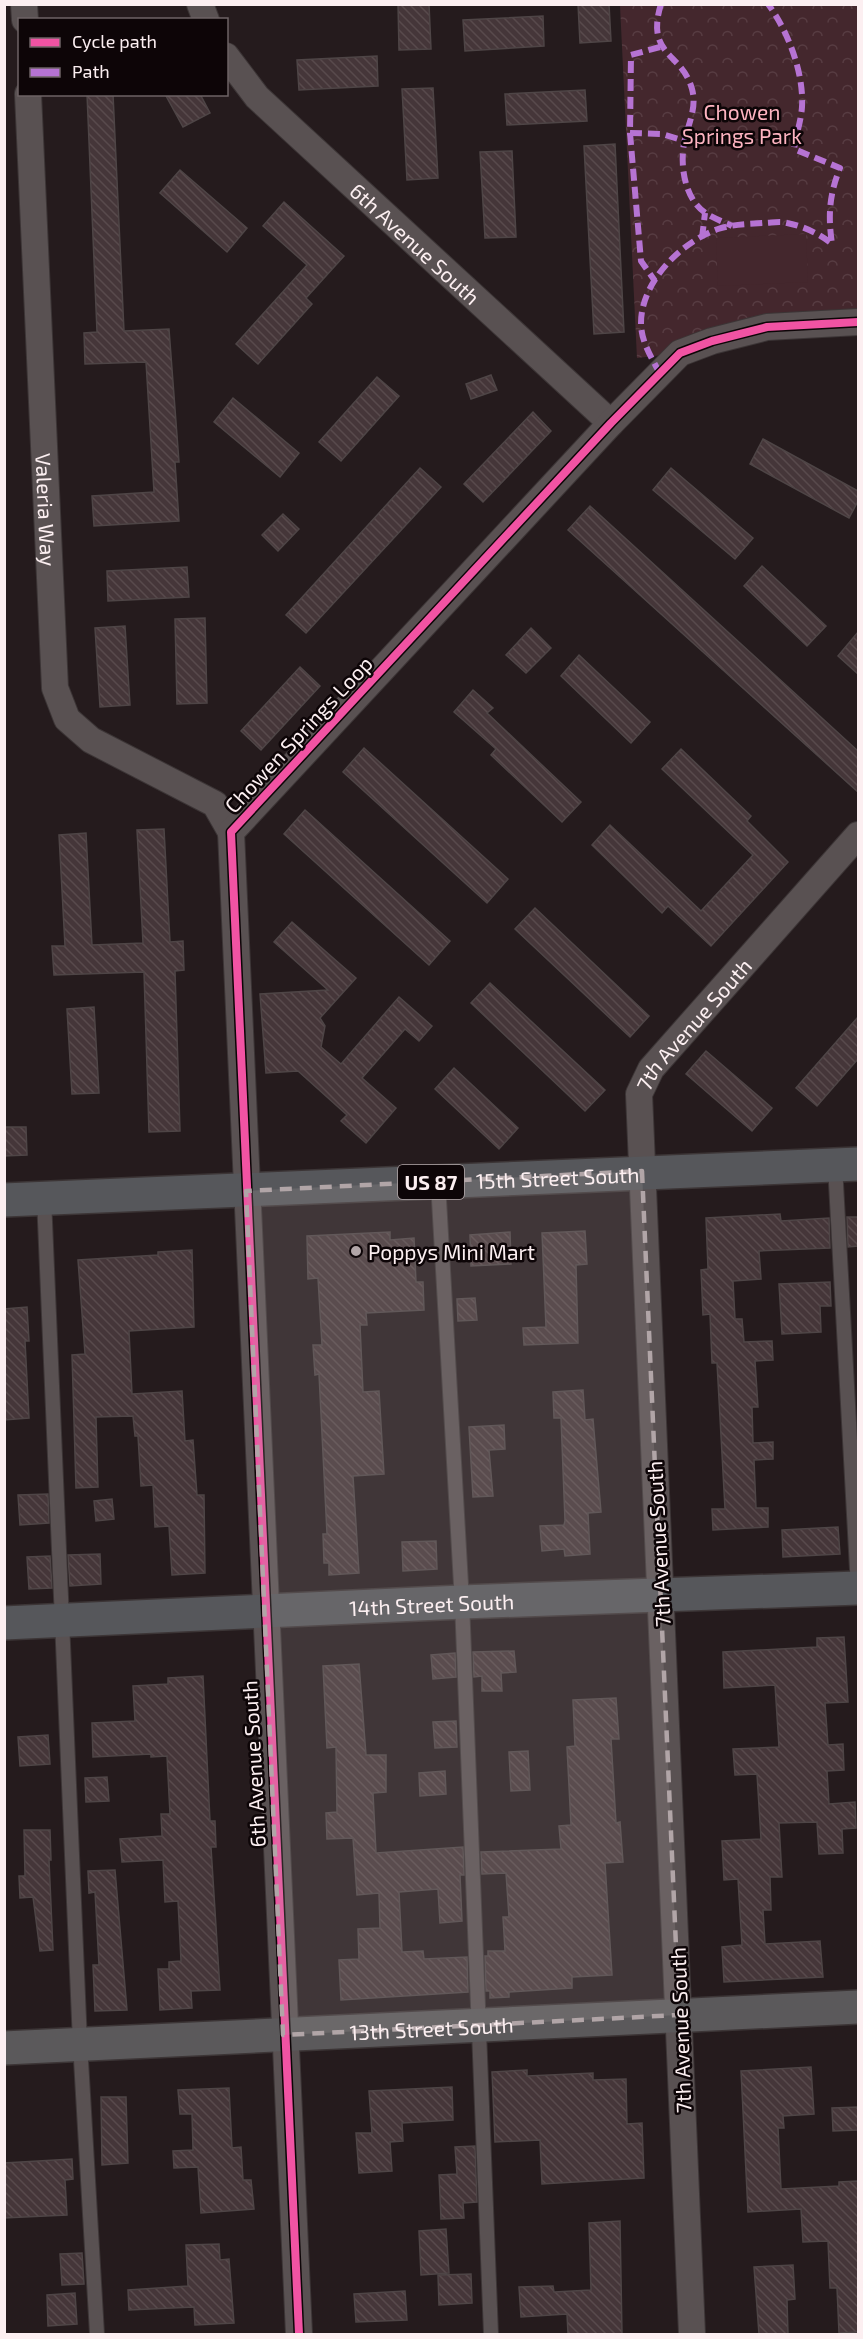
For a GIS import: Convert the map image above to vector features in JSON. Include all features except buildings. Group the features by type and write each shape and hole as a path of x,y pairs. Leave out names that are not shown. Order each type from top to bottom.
{"main road":[{"name":"15th Street South","path":"4,1200 847,1164"},
{"name":"14th Street South","path":"4,1623 265,1613 462,1602 858,1588"}],"street":[{"name":"6th Avenue South","path":"228,59 257,97 611,423"},
{"name":"Valeria Way","path":"28,96 55,688 68,719 91,740 215,804 231,832"},
{"name":"Chowen Springs Loop","path":"246,1191 231,832 611,423 680,353 712,341 767,327 858,322"},
{"name":"7th Avenue South","path":"692,2334 639,1094 651,1069 858,835"},
{"name":"6th Avenue South","path":"246,1191 283,2035 299,2334"},
{"name":"13th Street South","path":"4,2048 858,2007"}],"lane":[{"path":"847,1164 858,1594"},
{"path":"438,1182 462,1602 491,2334"},
{"path":"44,1197 80,2043 97,2334"}],"highlighted area":[{"path":"642,1171 679,2015 283,2035 246,1191"}],"green space":[{"name":"Chowen Springs Park","path":"620,5 858,5 858,321 680,353 637,358"},
{"path":"806,234 808,282 718,286 716,238"}],"marked path":[{"path":"661,4 657,21 661,44 681,67 692,89 693,108 683,149 683,170 688,190 699,208 732,226"},
{"path":"660,374 643,337 641,323 643,308 656,279 677,254 690,243 724,227 784,222 805,228 832,244 830,206 840,168 794,149 802,107 800,80 788,39 768,4"},
{"path":"660,47 631,55 630,133 662,134 685,141"},
{"path":"630,133 641,261 655,281"},
{"path":"702,238 705,213"}],"cycle path":[{"path":"299,2334 231,832 611,423 680,353 712,341 767,327 858,322"}],"place":[{"name":"Poppys Mini Mart","path":"356,1251"}]}
